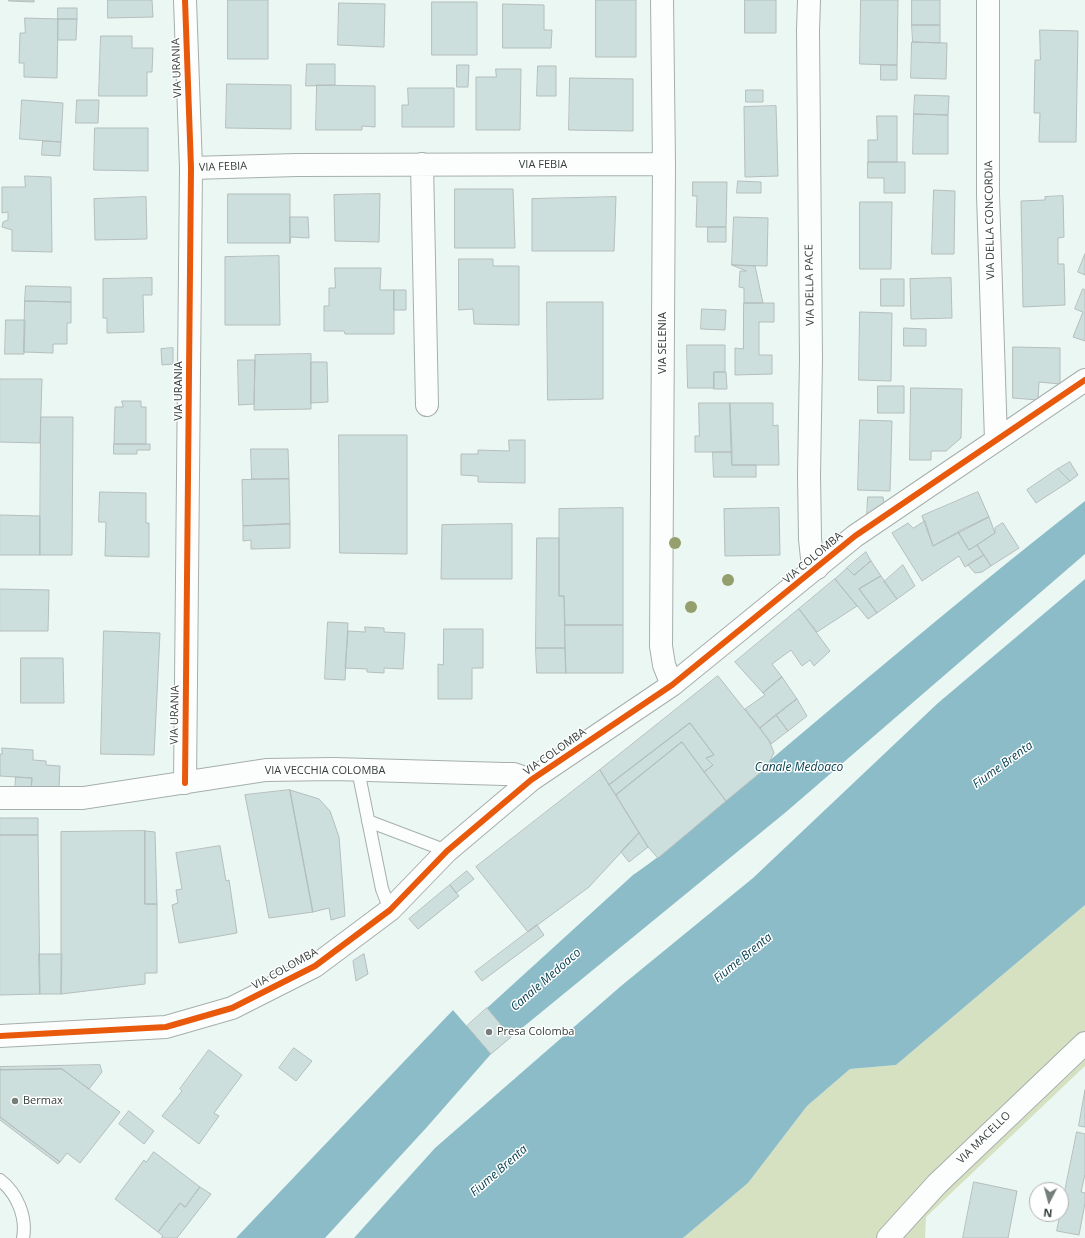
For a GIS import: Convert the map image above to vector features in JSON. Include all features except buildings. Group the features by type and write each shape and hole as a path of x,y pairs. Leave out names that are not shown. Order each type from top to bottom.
{"street":[{"name":"VIA URANIA","path":"185,0 191,168 185,783"},
{"name":"VIA SELENIA","path":"662,0 664,164 661,646 664,665 672,685"},
{"name":"VIA DELLA PACE","path":"809,0 811,360 809,475 810,538 812,558 817,568"},
{"name":"VIA DELLA CONCORDIA","path":"988,0 988,195 996,440"},
{"name":"VIA FEBIA","path":"191,168 233,166 422,164 664,164"},
{"path":"422,164 427,405"},
{"name":"VIA COLOMBA","path":"0,1036 166,1027 232,1008 316,966 390,910 447,851 532,780 672,685 855,536 1085,380"},
{"name":"VIA VECCHIA COLOMBA","path":"0,798 83,798 266,770 358,770 504,774 532,780"},
{"name":"VIA MACELLO","path":"888,1238 937,1184 1085,1043"}],"lane":[{"path":"358,770 382,890 390,910"},
{"path":"368,821 447,851"},
{"path":"0,1180 8,1186 19,1203 23,1220 23,1238"}],"green space":[{"path":"1085,905 1085,1066 926,1217 925,1238 683,1238 748,1183 807,1106 850,1069 896,1065"}],"water":[{"name":"Canale Medoaco","path":"1085,501 1085,554 786,812 511,1037 487,1008 633,875 674,845 769,761 862,683"},
{"name":"Fiume Brenta","path":"1085,579 1085,905 896,1065 850,1069 807,1106 748,1183 683,1238 354,1238 435,1148 621,986 753,878 938,703"},
{"path":"453,1010 491,1054 427,1127 325,1238 236,1238"}],"cycle path":[{"path":"185,0 191,168 185,783"},
{"path":"0,1036 166,1027 232,1008 315,966 390,910 447,851 531,780 672,685 855,536 1085,380"}],"place":[{"name":"Presa Colomba","path":"489,1032"},
{"name":"Bermax","path":"15,1101"}]}
